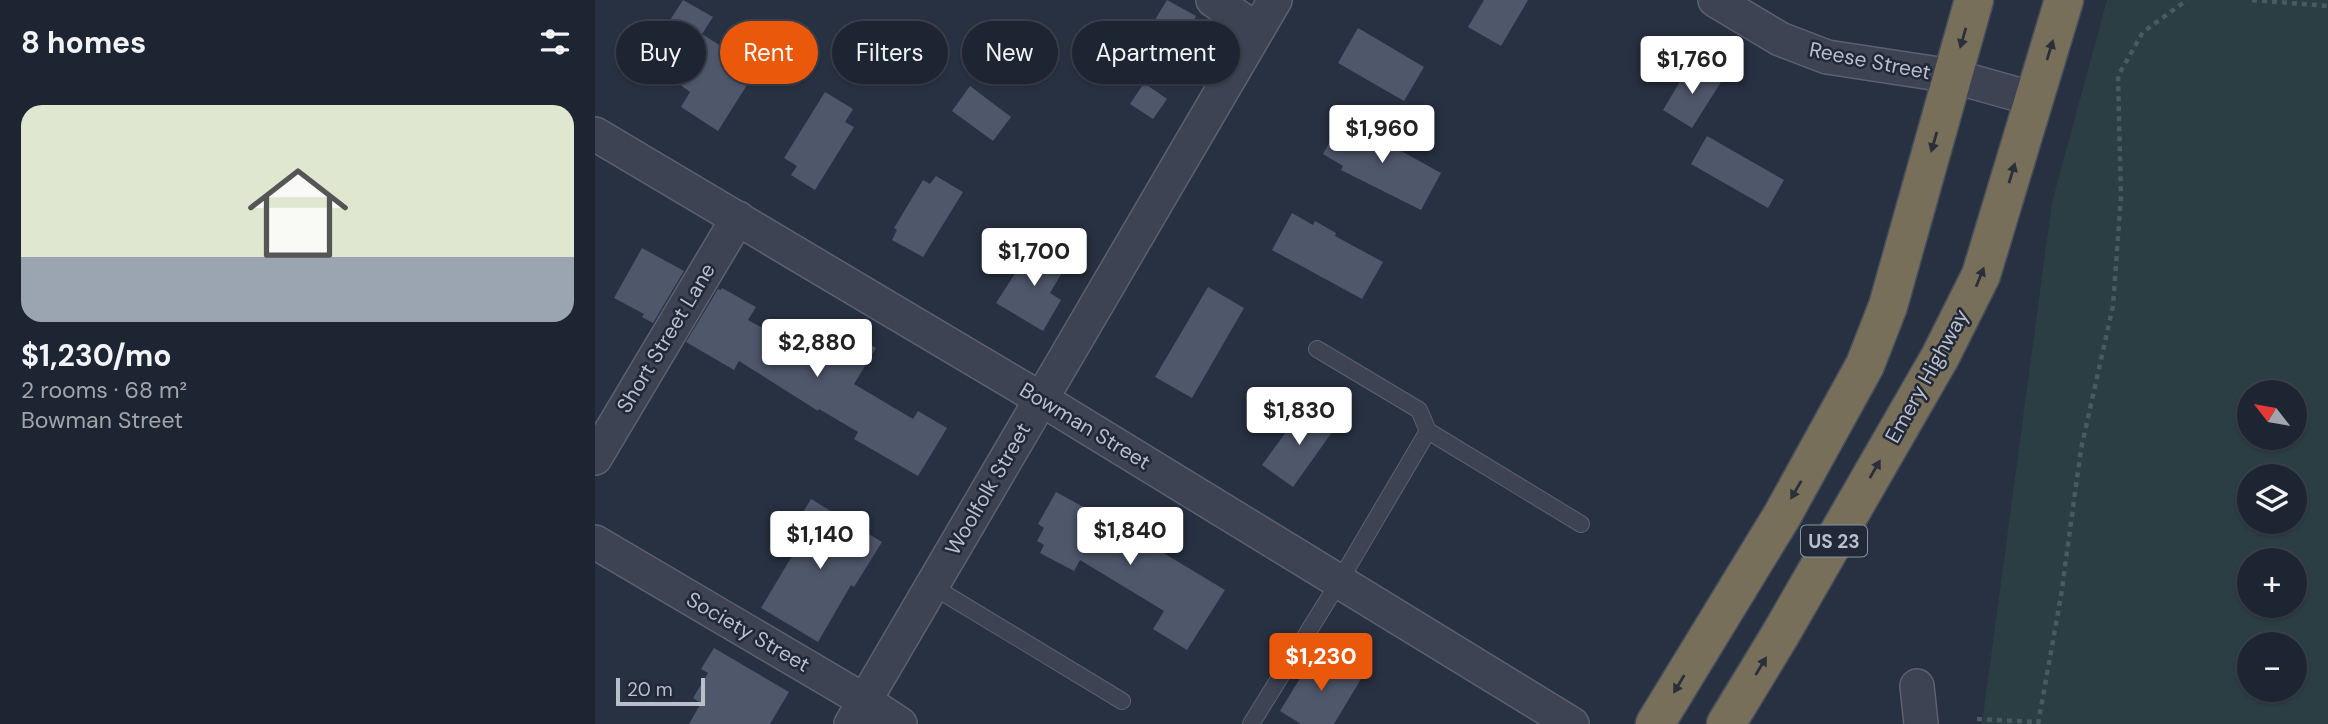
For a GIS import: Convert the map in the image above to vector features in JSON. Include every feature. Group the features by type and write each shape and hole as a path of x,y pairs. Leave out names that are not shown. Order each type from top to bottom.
{"highway":[{"name":"US 23","path":"1655,724 1783,514 1865,365 1888,306 1974,0"},
{"name":"Emery Highway","path":"1726,724 1794,611 1961,317 1981,275 2064,0"}],"street":[{"path":"1213,0 1256,29"},
{"name":"Woolfolk Street","path":"858,712 1275,0"},
{"name":"Reese Street","path":"1715,0 1780,39 1805,50 1828,57 1952,76 2034,99"},
{"name":"Bowman Street","path":"595,134 1041,399 1572,724"},
{"name":"Short Street Lane","path":"595,458 738,218"},
{"name":"Society Street","path":"595,542 858,712 900,724"},
{"path":"1917,686 1921,724"}],"lane":[{"path":"1317,349 1419,410 1428,431 1581,524"},
{"path":"1251,724 1428,431"},
{"path":"932,586 1122,701"}],"path":[{"path":"1977,719 2038,723 2061,596 2081,449 2113,306 2121,196 2118,76 2143,32 2187,0"},
{"path":"2252,0 2328,6"}],"green space":[{"path":"2107,0 2328,0 2328,724 1982,724 2052,202"}],"building":[{"path":"683,0 713,17 706,28 706,21 669,21"},
{"path":"1167,0 1196,16 1194,21 1154,21"},
{"path":"1484,0 1528,0 1501,46 1468,27"},
{"path":"1358,28 1424,67 1404,101 1338,63"},
{"path":"706,37 720,45 720,84 748,84 718,131 681,107 690,92 679,84 706,84"},
{"path":"1691,63 1721,82 1692,128 1663,110"},
{"path":"1143,84 1167,99 1153,119 1130,104"},
{"path":"970,86 1011,117 993,141 952,111"},
{"path":"825,92 853,109 845,122 854,127 815,190 791,175 797,166 784,158"},
{"path":"1343,119 1441,173 1421,210 1341,170 1343,166 1323,154"},
{"path":"1707,136 1784,180 1768,208 1691,164"},
{"path":"936,176 963,192 923,257 892,240 897,230 894,228 923,180 930,184"},
{"path":"1292,213 1313,225 1315,221 1336,233 1335,236 1383,262 1362,299 1272,250"},
{"path":"1034,244 1067,264 1050,293 1061,300 1043,331 996,303"},
{"path":"642,248 684,271 653,323 642,317 644,314 614,298"},
{"path":"1208,287 1244,308 1192,398 1155,377"},
{"path":"722,288 756,307 748,320 790,343 798,329 837,353 849,333 876,348 854,384 913,419 918,411 947,428 918,476 854,439 858,432 819,409 818,411 739,361 734,370 686,342 718,289"},
{"path":"1305,406 1335,428 1293,487 1262,465"},
{"path":"1056,492 1225,590 1187,650 1153,629 1164,611 1080,560 1074,571 1040,553 1044,545 1037,541 1044,528 1038,524"},
{"path":"811,499 882,542 854,587 851,585 818,642 761,608 804,536 793,529"},
{"path":"714,648 789,692 770,724 689,724 701,703 693,698 708,673 701,669"},
{"path":"1316,652 1361,679 1334,724 1301,724 1280,711"}]}
